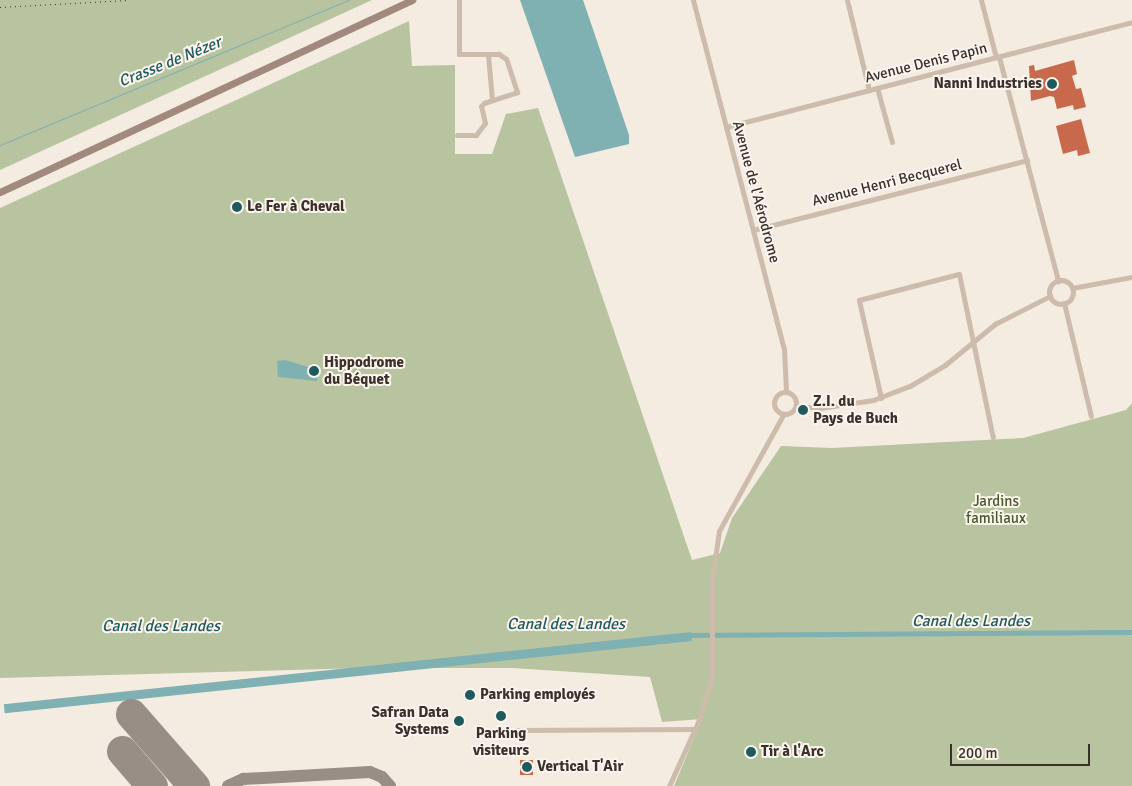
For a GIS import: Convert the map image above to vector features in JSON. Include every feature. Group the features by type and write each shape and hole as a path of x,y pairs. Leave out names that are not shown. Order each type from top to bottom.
{"main road":[{"path":"0,192 412,0"}],"street":[{"path":"457,135 476,135 485,123 481,106 492,100 517,92 506,59 488,55 459,54 459,0"},
{"name":"Avenue de l'Aérodrome","path":"693,0 784,349 786,392"},
{"path":"847,0 869,90"},
{"path":"981,0 1027,160 1058,281"},
{"name":"Avenue Denis Papin","path":"726,127 1132,22"},
{"path":"488,55 492,100"},
{"path":"877,88 892,142"},
{"name":"Avenue Henri Becquerel","path":"753,230 1027,160"},
{"path":"881,398 859,300 959,274 993,438"},
{"path":"1072,288 1132,277"},
{"path":"1058,281 1066,281 1072,288 1071,297 1064,303 1056,302 1050,296 1050,288 1058,281"},
{"path":"796,406 820,408 881,398 936,371 995,324 1050,296"},
{"path":"1064,303 1091,416"},
{"path":"786,392 795,398 796,406 790,414 783,415 777,412 774,402 776,396 786,392"},
{"path":"669,786 709,689 714,645 712,580 719,531 783,415"},
{"path":"516,730 694,729"}],"green space":[{"path":"0,0 372,0 0,170"},
{"name":"Hippodrome du Béquet","path":"409,21 412,66 455,65 455,154 492,154 506,114 538,108 692,560 720,553 732,518 781,446 832,448 1023,438 1126,410 1132,403 1132,786 674,786 702,719 662,722 650,677 513,668 364,668 0,678 0,208"}],"water":[{"path":"520,0 583,0 629,135 629,144 575,157"},
{"path":"285,360 318,370 317,381 278,377 277,361"},
{"path":"691,632 692,641 5,713 4,704"}],"building":[{"name":"Nanni Industries","path":"1074,60 1077,74 1072,76 1076,89 1081,88 1086,107 1074,110 1073,105 1057,109 1054,97 1050,96 1031,101 1029,66 1034,65 1035,71"},
{"name":"Nanni Industries","path":"1081,119 1090,153 1078,156 1077,150 1063,154 1056,126"},
{"name":"Vertical T'Air","path":"520,760 533,760 533,775 520,775"}],"waterway":[{"name":"Crasse de Nézer","path":"0,145 349,0"},
{"name":"Canal des Landes","path":"685,635 1132,632"}],"taxiway":[{"path":"228,786 243,779 370,772 382,777 390,786"}],"runway":[{"path":"131,714 194,786"},
{"path":"122,751 152,786"}],"railway":[{"path":"0,7 129,0"}],"place":[{"name":"Nanni Industries","path":"1052,84"},
{"name":"Le Fer à Cheval","path":"237,207"},
{"name":"Hippodrome du Béquet","path":"314,371"},
{"name":"Z.I. du Pays de Buch","path":"803,410"},
{"name":"Parking employés","path":"470,695"},
{"name":"Parking visiteurs","path":"501,716"},
{"name":"Safran Data Systems","path":"459,721"},
{"name":"Tir à l'Arc","path":"751,752"},
{"name":"Vertical T'Air","path":"527,767"}],"park label":[{"name":"Jardins familiaux","path":"996,510"}]}
